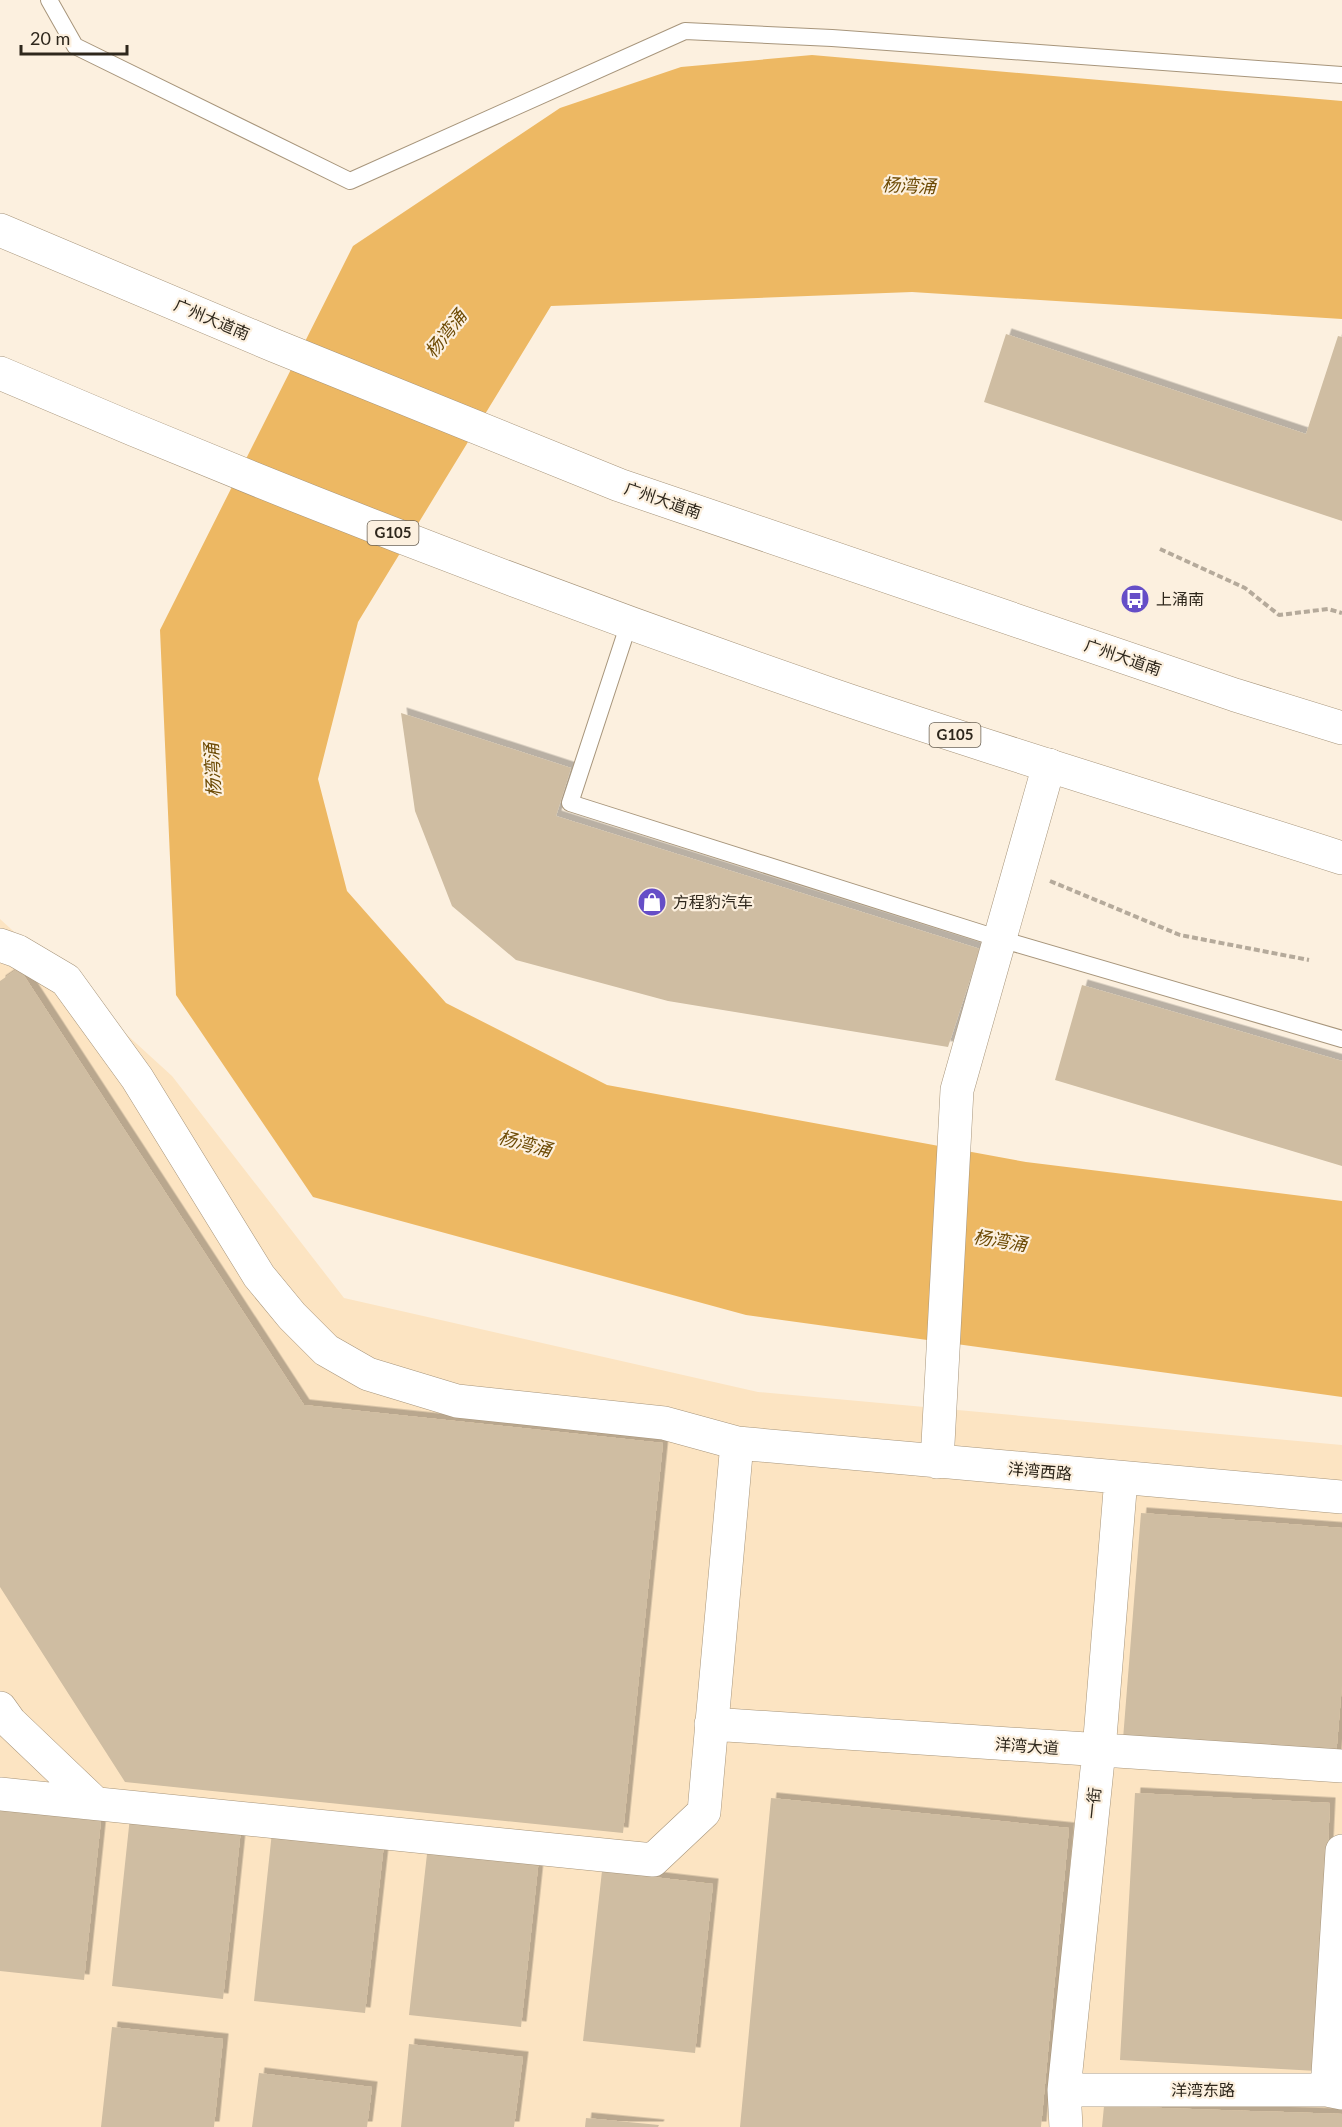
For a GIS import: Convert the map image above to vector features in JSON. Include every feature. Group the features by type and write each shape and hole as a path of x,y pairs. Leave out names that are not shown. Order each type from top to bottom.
{"main road":[{"name":"广州大道南","path":"0,230 273,345 619,485 1224,691 1342,728"},
{"name":"G105","path":"3,381 571,602 831,695 1342,858"},
{"path":"937,1462 957,1090 1049,765"},
{"name":"洋湾西路","path":"0,945 17,951 66,980 137,1077 260,1276 292,1316 326,1350 368,1374 457,1401 664,1423 737,1443 1342,1497"},
{"path":"0,1794 653,1860 704,1812 737,1443"},
{"name":"一街","path":"1066,2127 1064,2090 1099,1750 1120,1478"},
{"path":"0,1708 10,1722 95,1803"},
{"name":"洋湾大道","path":"711,1724 1342,1766"},
{"path":"1334,2092 1342,1851"},
{"name":"洋湾东路","path":"1064,2090 1334,2092"}],"lane":[{"path":"49,0 75,46 350,181 685,30 832,38 1342,75"},
{"path":"629,623 570,803 1000,939 1342,1039"}],"path":[{"path":"1160,549 1245,588 1279,615 1328,609 1342,614"},
{"path":"1046,879 1180,935 1309,960"}],"shaded area":[{"path":"0,919 172,1076 344,1298 758,1392 1342,1445 1342,2127 0,2127"}],"water":[{"name":"杨湾涌","path":"812,55 1342,101 1342,319 912,292 551,306 358,622 318,779 347,891 446,1003 607,1085 1026,1162 1342,1201 1342,1397 746,1315 313,1197 176,995 160,630 353,246 560,108 681,67"}],"building":[{"path":"1006,334 1306,434 1338,336 1342,337 1342,521 984,402"},
{"path":"401,713 571,768 556,816 980,949 948,1047 668,1001 516,960 452,906 415,811"},
{"path":"19,968 304,1405 663,1443 623,1833 125,1782 0,1587 0,981"},
{"path":"1082,985 1342,1061 1342,1166 1055,1080"},
{"path":"1141,1513 1342,1528 1342,1685 1336,1756 1123,1739"},
{"path":"1135,1793 1330,1803 1317,2071 1120,2060"},
{"path":"771,1798 1069,1828 1041,2127 740,2127"},
{"path":"0,1800 102,1811 84,1980 0,1971"},
{"path":"130,1817 241,1829 223,1999 112,1986"},
{"path":"272,1832 384,1844 365,2013 254,2001"},
{"path":"428,1845 539,1858 521,2027 409,2015"},
{"path":"602,1871 713,1884 695,2053 583,2041"},
{"path":"112,2027 223,2039 214,2127 101,2127"},
{"path":"409,2044 523,2057 514,2127 401,2127"},
{"path":"259,2073 372,2087 367,2127 252,2127"},
{"path":"1104,2106 1342,2114 1342,2127 1102,2127"},
{"path":"586,2118 659,2125 658,2127 585,2127"}],"place":[{"name":"上涌南","path":"1135,599"},
{"name":"方程豹汽车","path":"652,902"}]}
